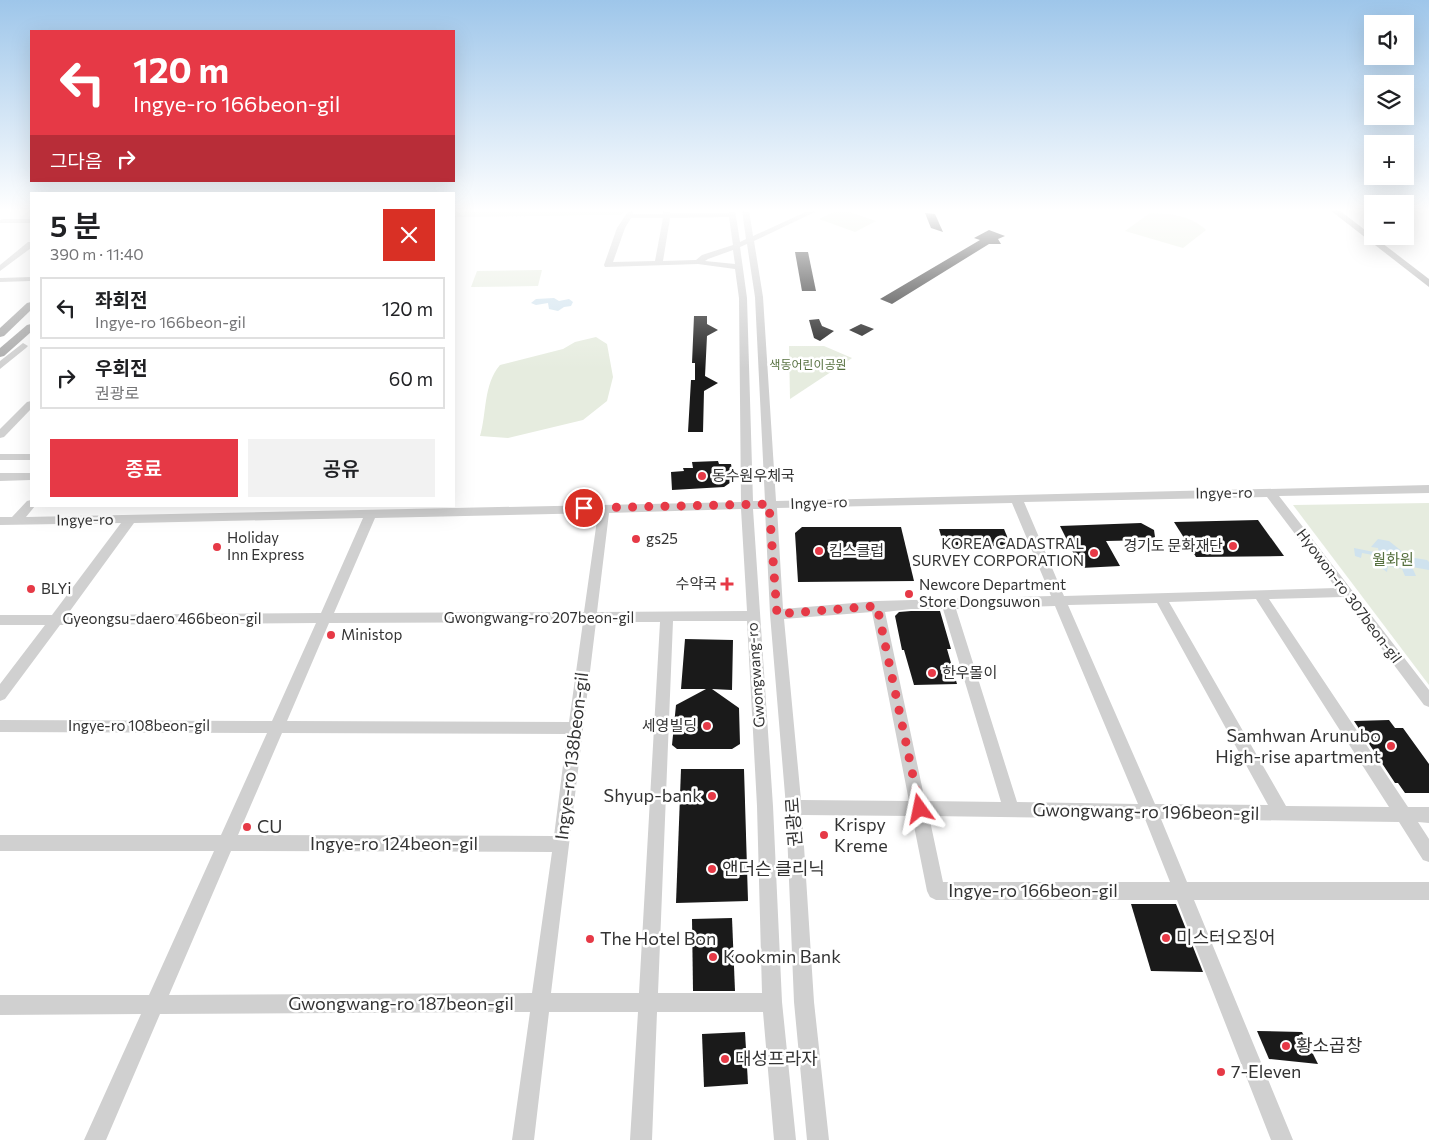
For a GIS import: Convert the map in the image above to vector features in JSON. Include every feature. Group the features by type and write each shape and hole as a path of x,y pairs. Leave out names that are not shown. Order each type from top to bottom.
{"main road":[{"path":"1402,263 1429,284"},
{"path":"0,334 30,307"},
{"path":"0,354 30,328"}],"street":[{"path":"609,263 608,265 654,263"},
{"path":"708,263 740,267"},
{"name":"Gwongwang-ro","path":"739,263 747,505 764,806 772,1002 785,1140"},
{"name":"권광로","path":"755,263 759,297 769,504 794,807 804,1002 818,1140"},
{"path":"0,280 30,280"},
{"path":"9,346 27,346"},
{"path":"0,366 27,346"},
{"path":"0,436 30,405"},
{"path":"0,457 30,457"},
{"path":"0,477 30,477"},
{"name":"Ingye-ro","path":"0,522 1429,489"},
{"name":"Hyowon-ro 307beon-gil","path":"1270,492 1429,701"},
{"path":"1016,498 1150,812 1282,1140"},
{"path":"15,521 30,505"},
{"name":"Ingye-ro 138beon-gil","path":"523,1140 604,508"},
{"path":"95,1140 371,514"},
{"path":"0,695 130,519"},
{"path":"777,614 877,606 1346,592"},
{"path":"1260,594 1429,854"},
{"name":"Gwongwang-ro 196beon-gil","path":"1160,598 1280,814"},
{"name":"Gwongwang-ro 196beon-gil","path":"948,604 1011,810"},
{"path":"877,606 920,809"},
{"name":"Gwongwang-ro 207beon-gil","path":"325,619 752,616"},
{"path":"641,1140 667,617"},
{"name":"Gyeongsu-daero 466beon-gil","path":"0,620 325,619"},
{"name":"Ingye-ro 108beon-gil","path":"0,726 277,727"},
{"path":"277,727 576,728"},
{"name":"Gwongwang-ro 196beon-gil","path":"794,807 1429,815"},
{"name":"Ingye-ro 166beon-gil","path":"920,809 936,891 1429,891"},
{"path":"0,843 226,843"},
{"name":"Ingye-ro 124beon-gil","path":"226,843 561,844"},
{"name":"Gwongwang-ro 187beon-gil","path":"0,1006 772,1002"}],"green space":[{"path":"542,270 538,286 471,287 477,271"},
{"path":"596,337 607,344 613,377 607,401 583,420 508,438 480,436 488,390 500,365 563,349 575,342"},
{"name":"색동어린이공원","path":"789,346 824,346 852,358 790,399"},
{"name":"월화원","path":"1429,503 1429,685 1293,505"}],"water":[{"path":"554,298 559,301 569,299 573,302 571,306 564,307 558,311 549,309 548,303 536,305 531,303 536,299"},
{"path":"1378,539 1389,541 1409,557 1427,560 1429,562 1429,570 1412,567 1416,576 1405,576 1402,569 1388,566 1387,572 1380,567 1373,555 1362,553 1361,558 1355,556 1354,548 1379,553 1378,548 1371,547"}],"building":[{"path":"797,263 810,263 816,291 802,291"},
{"path":"941,263 958,263 892,304 880,299"},
{"path":"694,316 707,316 707,324 718,330 707,336 705,376 718,383 704,391 703,432 688,432 691,380 695,380 695,363 692,363"},
{"path":"819,319 822,326 834,331 820,341 814,338 809,320"},
{"path":"861,324 874,329 862,336 849,330"},
{"name":"동수원우체국","path":"718,461 719,464 731,464 734,480 724,487 672,490 671,472 684,471 683,468 693,468 692,462"},
{"name":"경기도 문화재단","path":"1258,520 1284,556 1196,557 1174,522"},
{"name":"KOREA CADASTRAL SURVEY CORPORATION","path":"1141,523 1154,530 1155,537 1150,540 1106,541 1120,566 1081,568 1060,526"},
{"name":"Newcore Department Store Dongsuwon","path":"802,527 901,527 914,581 798,582 795,533"},
{"path":"939,529 1004,529 1011,546 944,546"},
{"path":"940,611 951,649 947,649 957,684 914,685 904,650 902,650 895,616 899,612"},
{"path":"685,639 733,640 732,690 712,689 739,708 740,744 732,749 677,749 672,745 676,705 706,689 681,689"},
{"name":"Samhwan Arunubo High-rise apartment","path":"1389,720 1395,728 1403,728 1429,764 1429,793 1405,793 1398,783 1395,783 1354,721"},
{"path":"681,769 744,769 748,901 676,903"},
{"name":"미스터오징어","path":"1131,904 1176,904 1203,972 1151,971"},
{"name":"Kookmin Bank","path":"732,918 735,991 693,991 692,919"},
{"name":"황소곱창","path":"1257,1031 1302,1032 1318,1064 1269,1059"},
{"name":"대성프라자","path":"745,1032 748,1084 704,1087 702,1034"}],"place":[{"name":"동수원우체국","path":"702,476"},
{"name":"gs25","path":"636,539"},
{"name":"경기도 문화재단","path":"1233,546"},
{"name":"Holiday Inn Express","path":"217,547"},
{"name":"킴스클럽","path":"819,551"},
{"name":"KOREA CADASTRAL SURVEY CORPORATION","path":"1094,553"},
{"name":"수약국","path":"727,584"},
{"name":"BLYi","path":"31,589"},
{"name":"Newcore Department Store Dongsuwon","path":"909,594"},
{"name":"Ministop","path":"331,635"},
{"name":"한우몰이","path":"932,673"},
{"name":"세영빌딩","path":"707,726"},
{"name":"Samhwan Arunubo High-rise apartment","path":"1391,746"},
{"name":"Shyup-bank","path":"712,796"},
{"name":"CU","path":"247,827"},
{"name":"Krispy Kreme","path":"824,835"},
{"name":"앤더슨 클리닉","path":"712,869"},
{"name":"미스터오징어","path":"1166,938"},
{"name":"The Hotel Bon","path":"590,939"},
{"name":"Kookmin Bank","path":"713,957"},
{"name":"황소곱창","path":"1286,1046"},
{"name":"대성프라자","path":"725,1059"},
{"name":"7-Eleven","path":"1221,1072"}],"route":[{"path":"584,508 769,504 777,614 877,606 920,809"}]}
